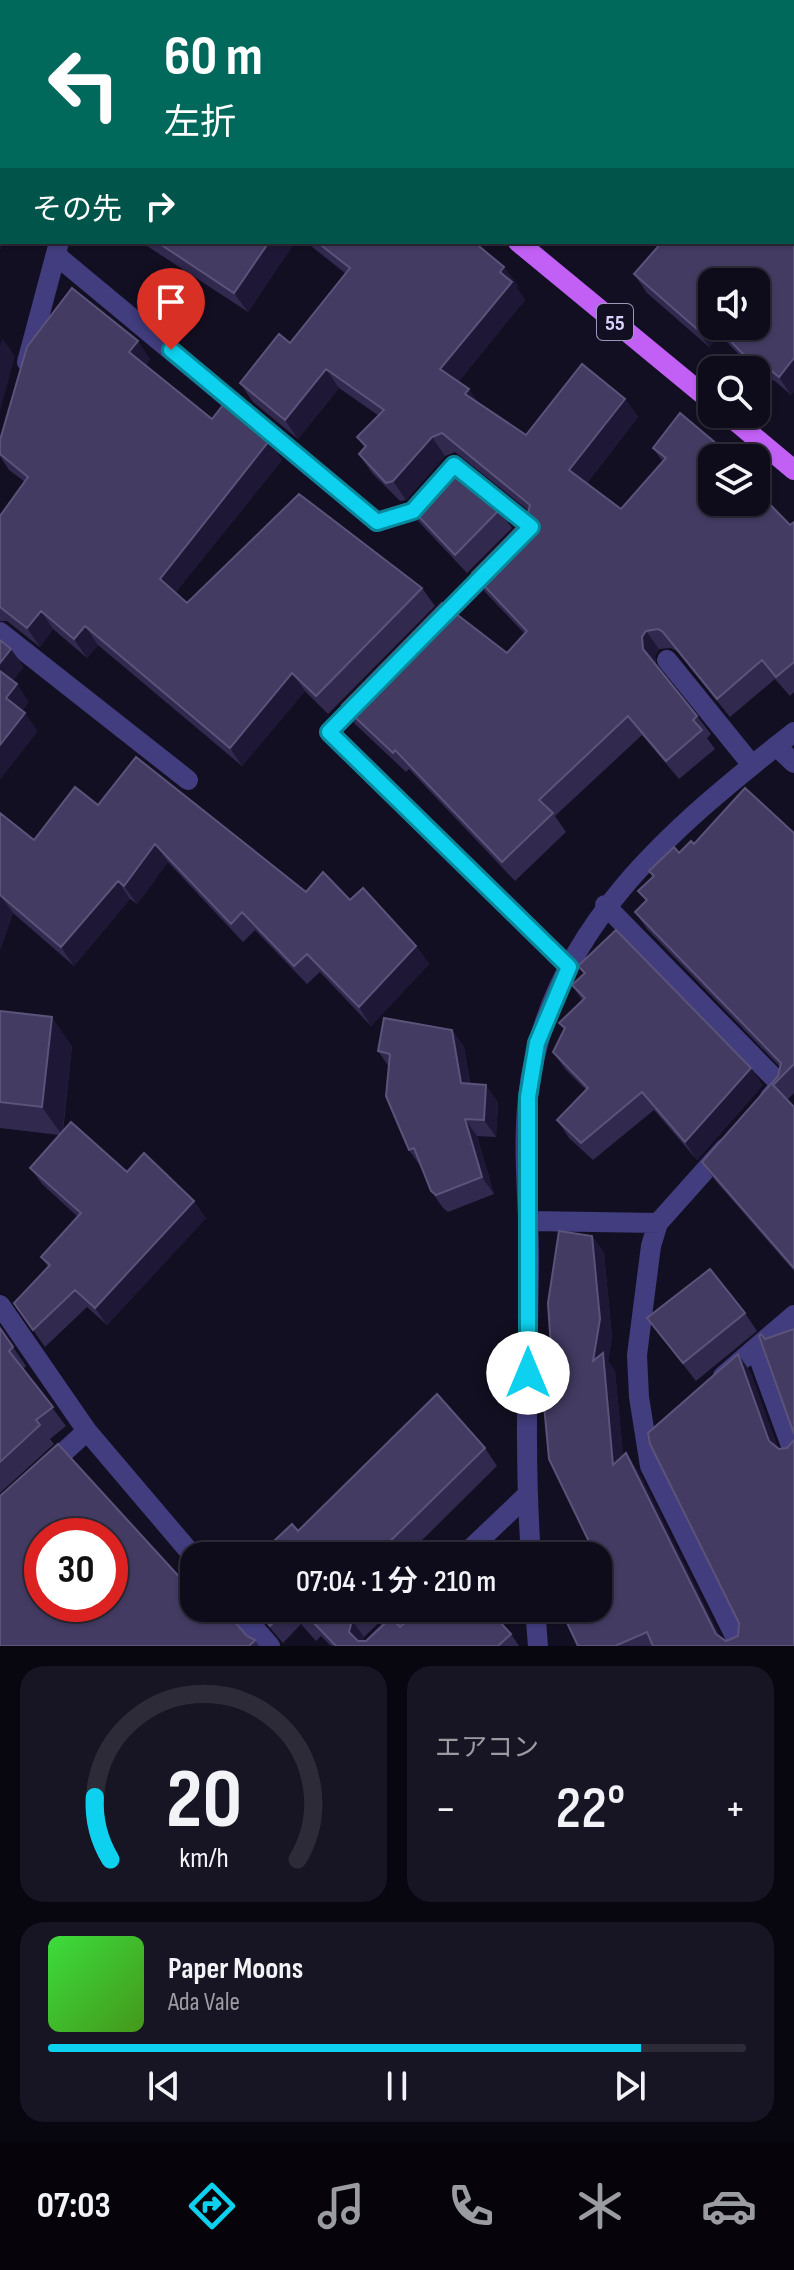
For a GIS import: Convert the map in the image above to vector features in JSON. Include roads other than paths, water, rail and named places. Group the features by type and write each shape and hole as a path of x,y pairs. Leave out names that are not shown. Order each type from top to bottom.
{"main road":[{"name":"55","path":"520,244 698,390"},
{"path":"744,428 794,470"}],"street":[{"path":"20,388 57,248 377,522 413,511 454,465 531,527 414,645"},
{"path":"0,632 188,780"},
{"path":"667,660 752,765"},
{"path":"382,678 329,732 569,967"},
{"path":"530,1542 527,1495 528,1097 537,1043 569,967 605,905 717,792 794,732"},
{"path":"776,746 794,763"},
{"path":"605,905 781,1085 761,1108"},
{"path":"740,1131 658,1223 651,1246 637,1355 650,1466 740,1646"},
{"path":"529,1221 658,1223"},
{"path":"0,1305 87,1431 181,1542"},
{"path":"707,1389 794,1315"},
{"path":"756,1350 794,1454"},
{"path":"645,1438 670,1419"},
{"path":"33,1480 87,1431"},
{"path":"478,1542 527,1495"},
{"path":"249,1622 270,1646"},
{"path":"374,1646 398,1622"},
{"path":"536,1622 538,1646"}]}
